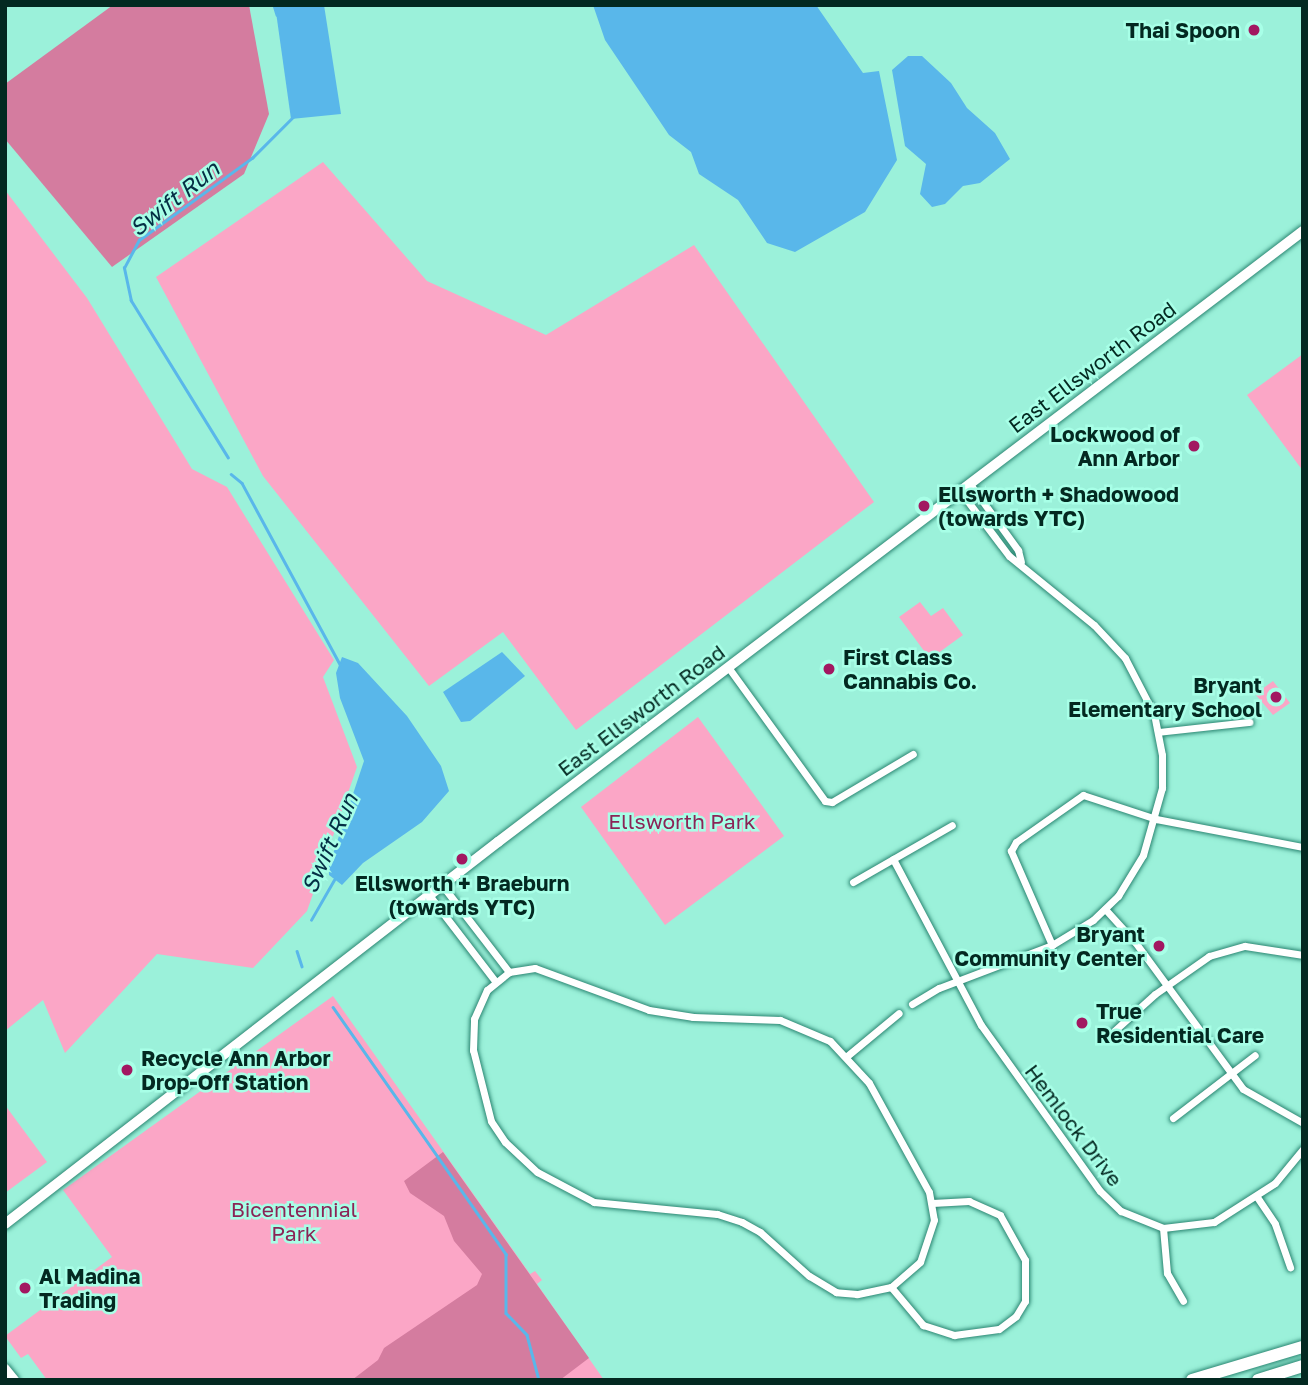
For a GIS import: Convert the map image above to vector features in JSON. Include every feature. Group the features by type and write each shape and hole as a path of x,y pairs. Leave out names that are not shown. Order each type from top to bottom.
{"highway":[{"path":"1192,1380 1303,1347"},
{"path":"1258,1380 1303,1366"}],"main road":[{"name":"East Ellsworth Road","path":"5,1224 442,885 1303,231"},
{"path":"5,1369 14,1380"}],"street":[{"path":"970,484 1018,550 1021,562"},
{"path":"912,1004 961,981 1052,945 1105,909 1136,869 1156,819 1163,771 1158,732 1142,685 1116,647 1021,562 1009,556 960,491"},
{"path":"728,667 825,801 832,802 913,754"},
{"path":"1158,732 1249,722"},
{"path":"1052,945 1012,857 1013,846 1083,795 1156,819 1303,847"},
{"path":"853,882 952,825"},
{"name":"Hemlock Drive","path":"893,859 993,1043 1100,1191 1133,1218 1163,1228 1214,1222 1258,1197 1288,1171 1303,1149"},
{"path":"442,885 509,972"},
{"path":"429,895 495,981"},
{"path":"1105,909 1166,985 1232,1076 1268,1107 1303,1124"},
{"path":"1114,1031 1166,985 1224,951 1262,946 1303,955"},
{"path":"548,971 632,1005 675,1015 780,1020 820,1035 847,1056 876,1096 932,1203 934,1220 927,1251 912,1271 891,1287 857,1294 832,1290 742,1222 717,1214 594,1202 537,1172 505,1142 491,1121 477,1080 474,1019 479,1003 495,981 509,972 548,971"},
{"path":"847,1056 900,1013"},
{"path":"1173,1118 1232,1076 1255,1055"},
{"path":"1258,1197 1275,1224 1290,1267"},
{"path":"891,1287 923,1325 954,1335 999,1329 1016,1316 1025,1301 1029,1282 1025,1260 1000,1216 968,1201 932,1203"},
{"path":"1163,1228 1167,1273 1184,1301"}],"green space":[{"path":"323,162 427,281 546,335 694,245 874,502 576,730 503,632 429,686 263,476 156,277"},
{"path":"5,190 87,298 192,469 227,487 334,660 323,677 357,767 307,911 253,968 157,954 65,1053 43,1000 5,1031"},
{"path":"1303,354 1303,471 1247,395"},
{"path":"920,602 931,616 943,608 963,635 930,659 899,617"},
{"path":"1273,681 1290,703 1273,715 1255,694"},
{"name":"Ellsworth Park","path":"698,717 784,836 665,925 581,807"},
{"name":"Bicentennial Park","path":"333,996 530,1274 535,1271 542,1280 537,1284 604,1380 47,1380 28,1354 21,1358 5,1336 112,1257 63,1190"},
{"path":"5,1105 47,1162 5,1193"}],"shaded area":[{"path":"113,5 249,5 269,114 244,174 112,267 5,139 5,84"},
{"path":"443,1152 589,1358 560,1380 352,1380 378,1360 384,1348 477,1285 482,1274 454,1241 444,1216 410,1193 404,1181"}],"water":[{"path":"275,5 324,5 341,114 291,119"},
{"path":"593,5 816,5 863,73 879,71 897,160 865,212 795,252 767,243 738,200 699,174 691,152 669,135 605,40"},
{"path":"908,56 922,56 951,83 967,108 995,133 1010,159 980,183 963,186 945,204 932,207 920,194 926,164 905,146 892,70"},
{"path":"502,652 525,676 470,721 461,722 443,692"},
{"path":"342,657 358,663 407,716 441,766 449,791 422,822 363,863 342,885 329,875 329,866 364,761 340,698 336,673"}],"waterway":[{"name":"Swift Run","path":"274,5 277,15"},
{"name":"Swift Run","path":"228,458 131,301 124,268 139,240 252,158 293,117"},
{"name":"Swift Run","path":"231,474 242,483 340,664"},
{"name":"Swift Run","path":"311,920 334,880"},
{"name":"Swift Run","path":"297,951 302,966"},
{"name":"Swift Run","path":"333,1007 506,1254 506,1313 527,1335 539,1380"}],"place":[{"name":"Thai Spoon","path":"1254,30"},
{"name":"Lockwood of Ann Arbor","path":"1194,446"},
{"name":"Ellsworth + Shadowood (towards YTC)","path":"924,506"},
{"name":"First Class Cannabis Co.","path":"829,669"},
{"name":"Bryant Elementary School","path":"1276,697"},
{"name":"Ellsworth + Braeburn (towards YTC)","path":"462,859"},
{"name":"Bryant Community Center","path":"1159,946"},
{"name":"True Residential Care","path":"1082,1023"},
{"name":"Recycle Ann Arbor Drop-Off Station","path":"127,1070"},
{"name":"Al Madina Trading","path":"25,1288"}]}
